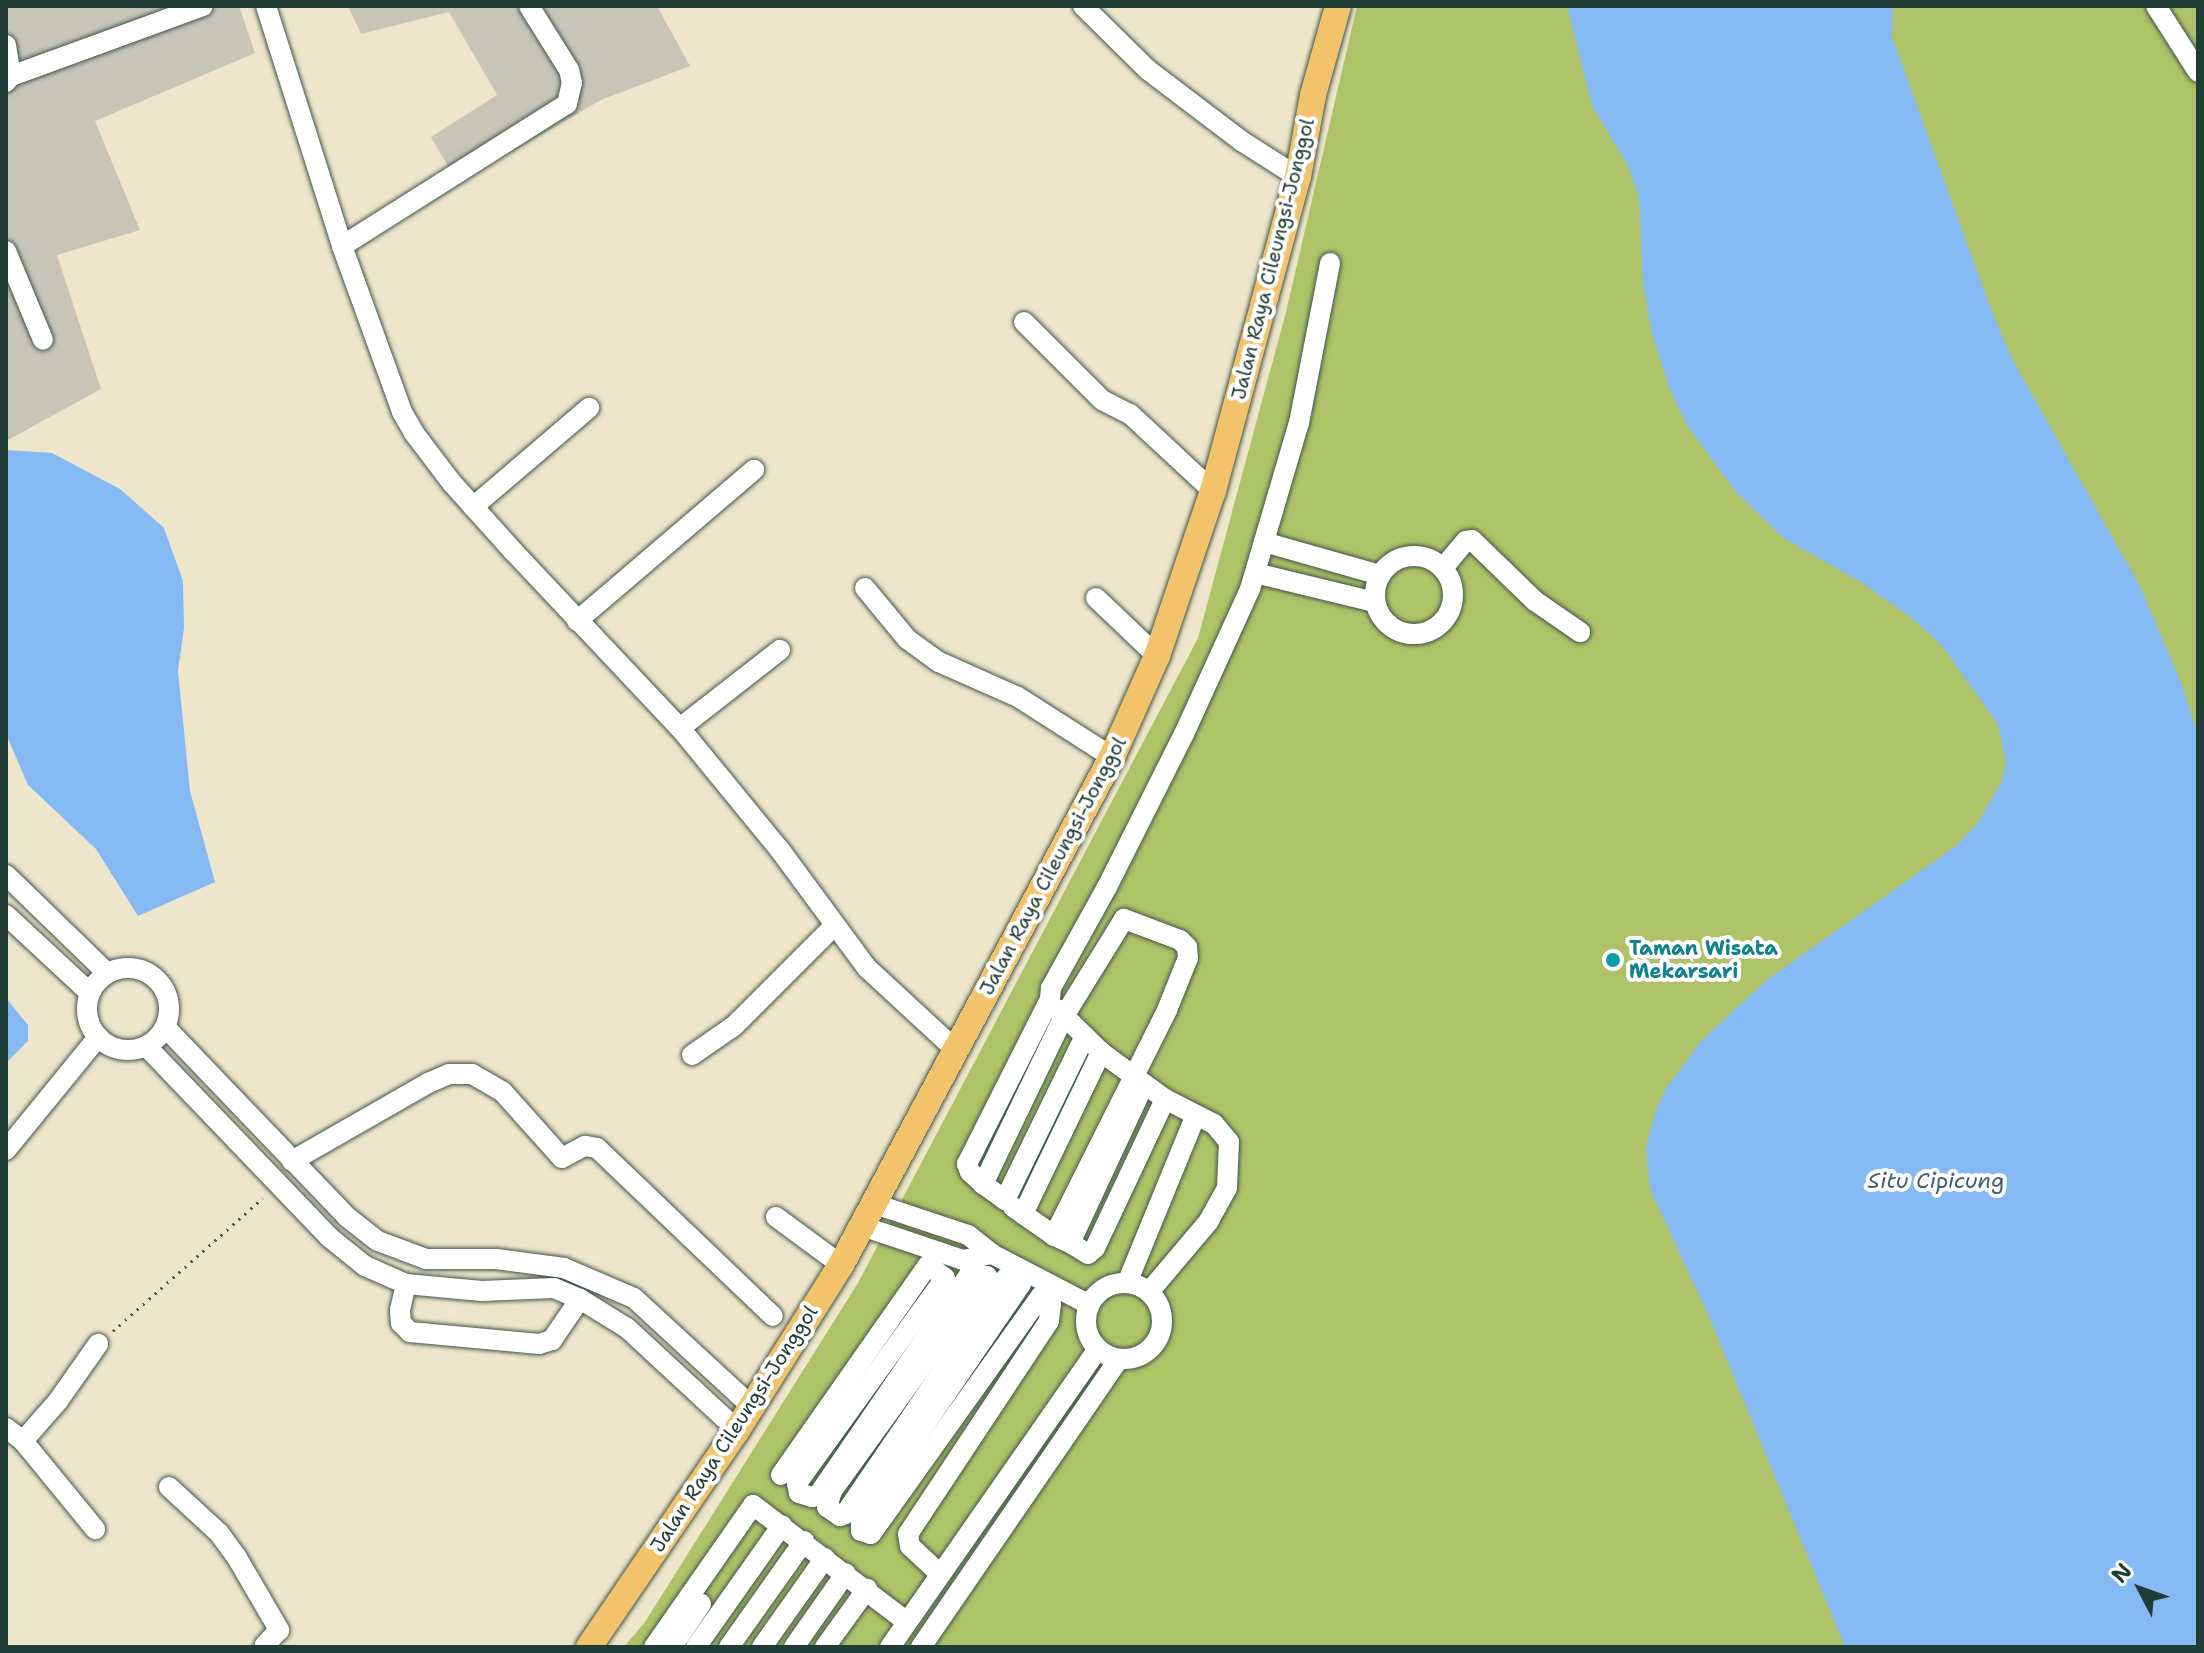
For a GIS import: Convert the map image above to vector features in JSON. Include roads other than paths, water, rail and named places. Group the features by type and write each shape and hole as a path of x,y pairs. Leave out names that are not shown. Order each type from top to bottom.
{"main road":[{"name":"Jalan Raya Cileungsi-Jonggol","path":"589,1647 737,1430 841,1265 1112,757 1157,656 1213,491 1298,177 1313,95 1338,6"}],"street":[{"path":"6,45 9,79 203,6"},
{"path":"266,6 342,246 402,412 421,442 473,507 680,728 780,850 833,927 896,998 956,1050"},
{"path":"342,246 567,104 572,83 569,70 529,6"},
{"path":"1083,6 1148,70 1243,142 1298,177"},
{"path":"2156,6 2198,72"},
{"path":"6,251 43,340"},
{"path":"1165,1099 1095,1248 1088,1254 1023,1214 983,1184 970,1172 967,1164 1050,999 1051,988 1107,887 1184,734 1255,573 1299,423 1330,263"},
{"path":"1024,322 1102,400 1130,414 1213,491"},
{"path":"473,507 589,408"},
{"path":"577,621 754,470"},
{"path":"1443,568 1466,541 1472,540 1535,601 1580,632"},
{"path":"1264,542 1380,575"},
{"path":"1409,556 1426,558 1443,568 1451,583 1452,603 1443,622 1432,630 1412,634 1393,628 1383,619 1375,602 1380,575 1393,562 1409,556"},
{"path":"1255,573 1375,602"},
{"path":"865,588 907,639 939,662 1018,697 1112,757"},
{"path":"1096,598 1157,656"},
{"path":"680,728 780,650"},
{"path":"6,875 107,973"},
{"path":"6,915 89,992"},
{"path":"983,1184 1064,1016 1124,919 1184,942 1188,958 1167,1010 1062,1240"},
{"path":"692,1055 734,1026 833,927"},
{"path":"132,967 156,978 169,1001 165,1027 146,1046 127,1051 107,1045 98,1037 86,1012 89,992 107,973 132,967"},
{"path":"1050,999 1101,1052 1165,1099 1214,1124 1229,1142 1227,1188 1209,1221 1149,1292"},
{"path":"165,1027 347,1217 378,1241 426,1259 496,1259 564,1268 634,1298 752,1407"},
{"path":"1005,1200 1085,1036"},
{"path":"6,1150 98,1037"},
{"path":"146,1046 278,1186 329,1237 365,1266 406,1284 482,1291 554,1288 580,1299 627,1328 737,1430"},
{"path":"1023,1214 1101,1052"},
{"path":"292,1161 428,1083 449,1074 472,1074 502,1091 562,1158 585,1146 597,1148 773,1316"},
{"path":"1127,1283 1195,1117"},
{"path":"868,1215 963,1260 992,1254 1090,1305"},
{"path":"776,1217 841,1265"},
{"path":"781,1475 928,1265 945,1278 996,1278 1041,1296 1051,1304 1049,1321 908,1534 910,1546 940,1574"},
{"path":"945,1278 797,1483 799,1493 812,1497 819,1494 996,1278"},
{"path":"996,1278 845,1514 840,1516 829,1509 827,1505 832,1491 996,1278"},
{"path":"996,1278 861,1518 863,1533 875,1532 1041,1296"},
{"path":"921,1647 1119,1359 1144,1352 1159,1334 1161,1311 1149,1292 1127,1283 1102,1290 1090,1305 1087,1326 1098,1349 1119,1359"},
{"path":"406,1284 400,1310 401,1323 410,1332 525,1343 552,1340 580,1299"},
{"path":"23,1441 58,1401 98,1344"},
{"path":"890,1647 1098,1349"},
{"path":"6,1428 23,1441 95,1529"},
{"path":"169,1487 219,1533 236,1556 279,1630 264,1646"},
{"path":"654,1647 752,1506 804,1541 907,1622"},
{"path":"672,1647 763,1511"},
{"path":"696,1647 782,1525"},
{"path":"729,1647 804,1541"},
{"path":"762,1647 825,1558"},
{"path":"794,1647 846,1573"},
{"path":"825,1647 867,1589"}],"water":[{"name":"Situ Cipicung","path":"1567,6 1893,6 1892,37 2012,359 2140,586 2182,685 2198,736 2198,1647 1845,1647 1710,1319 1650,1189 1646,1148 1655,1112 1667,1087 1702,1040 1768,979 1956,846 1977,824 2001,783 2006,763 1998,724 1941,645 1913,619 1862,583 1782,537 1736,492 1688,427 1670,390 1652,334 1643,283 1639,198 1628,166 1592,106"},
{"path":"6,450 52,453 120,489 164,528 183,581 184,628 178,671 190,791 215,882 138,916 96,849 28,785 6,734"},
{"path":"6,998 28,1025 28,1041 6,1063"}],"place":[{"name":"Taman Wisata Mekarsari","path":"1613,960"}]}
